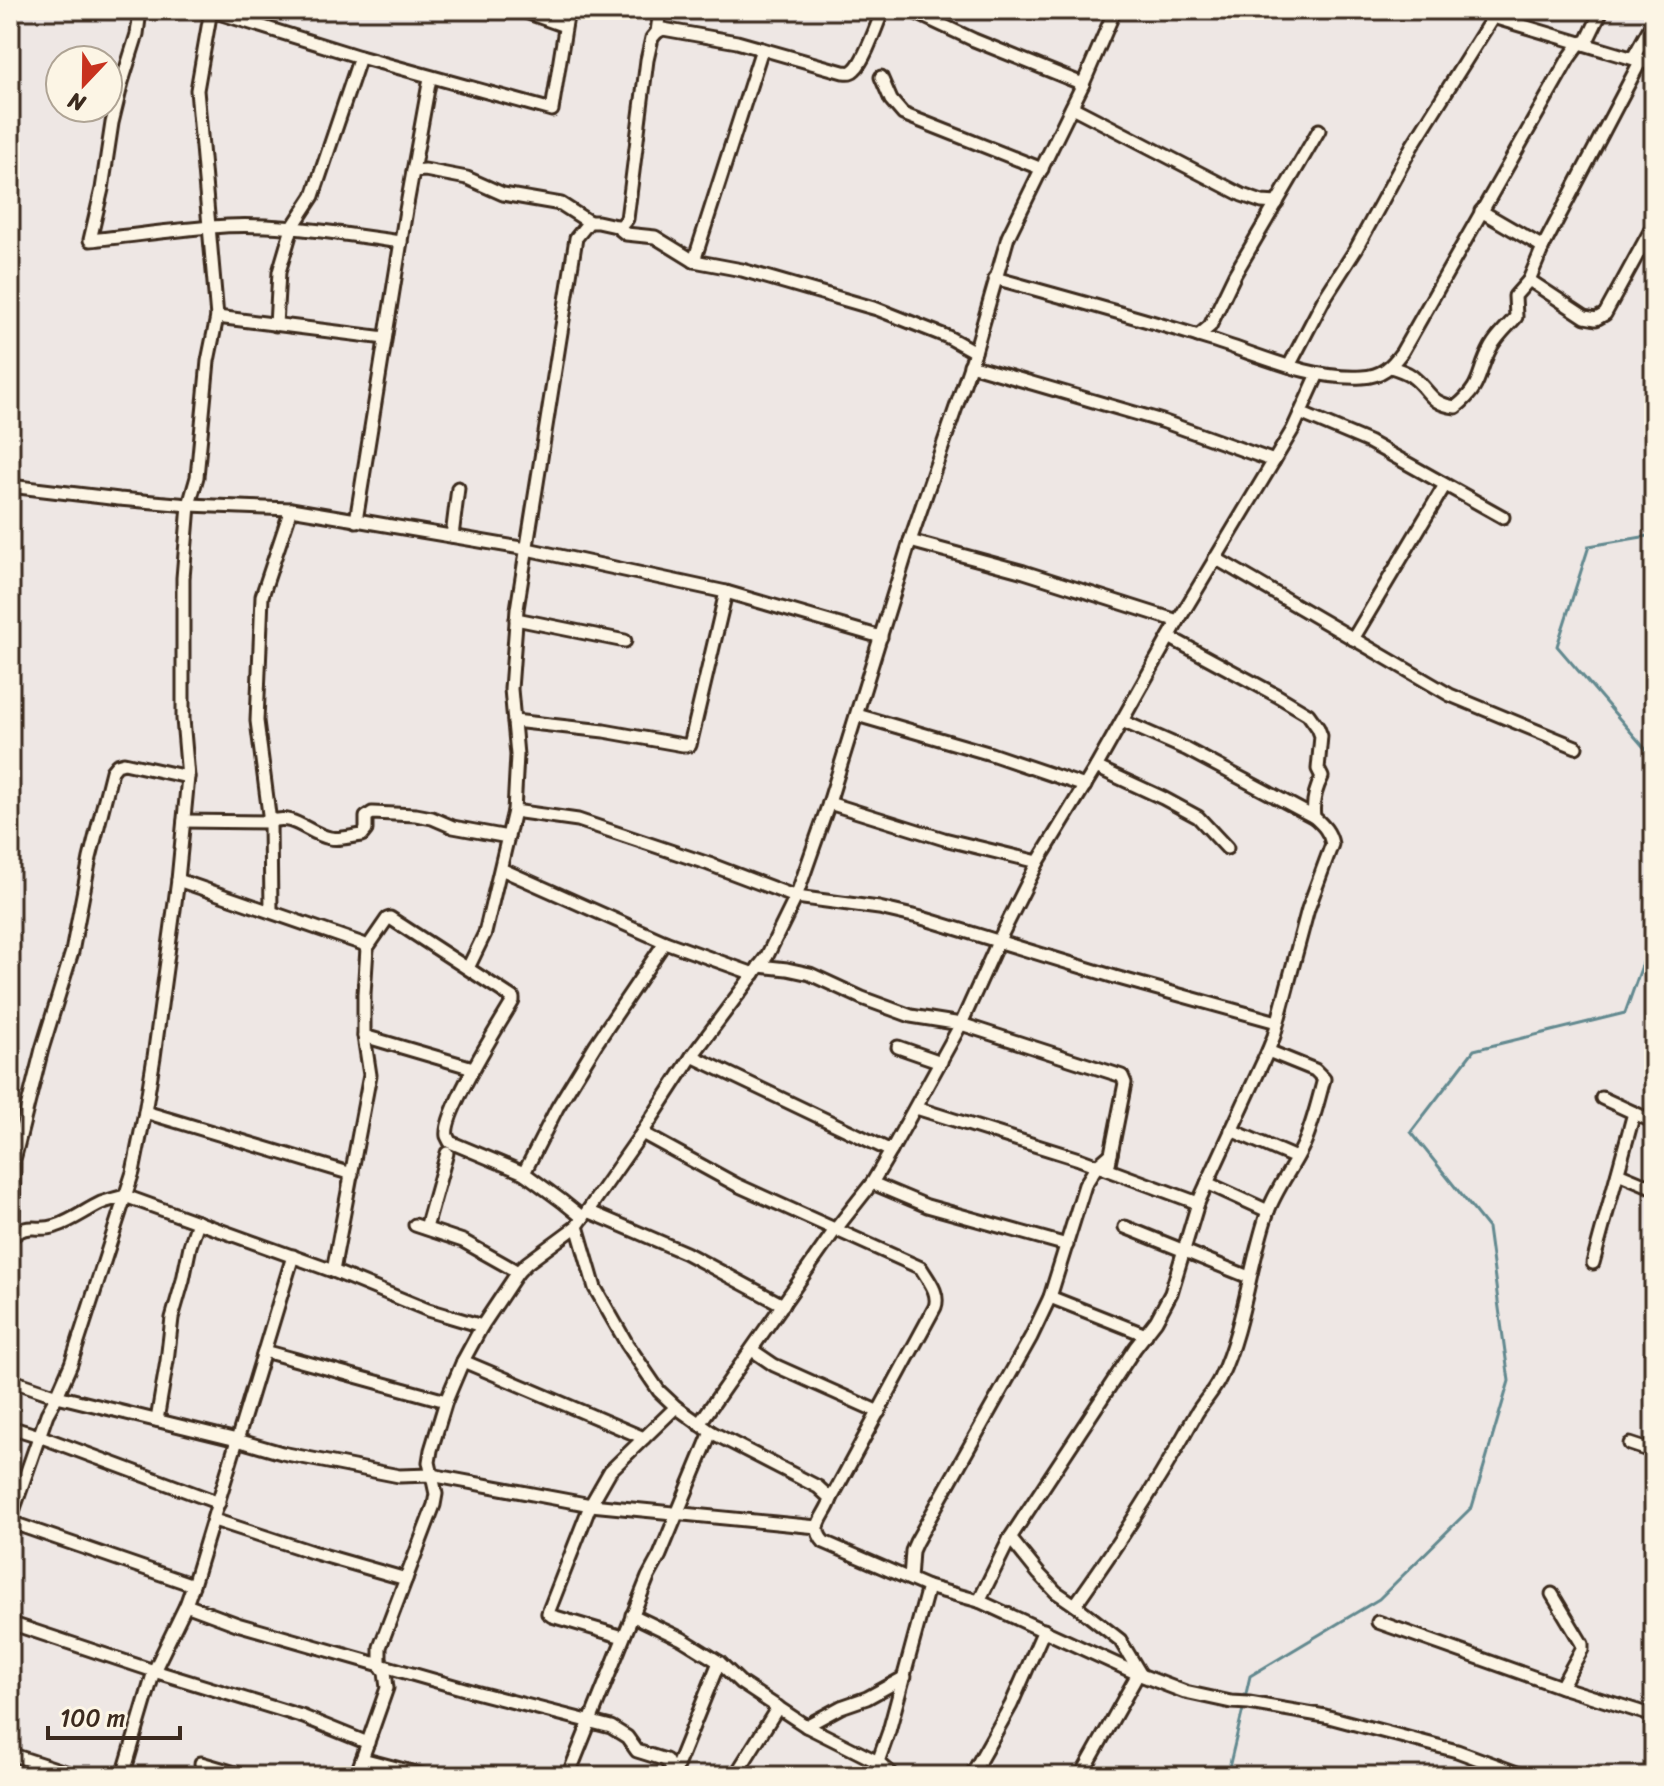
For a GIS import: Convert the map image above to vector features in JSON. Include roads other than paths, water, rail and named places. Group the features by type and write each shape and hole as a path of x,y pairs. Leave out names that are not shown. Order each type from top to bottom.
{"street":[{"path":"193,1585 10,1521 47,1414 71,1364 133,1172 145,1112 178,880 188,777 183,703 183,578 189,505 197,477 208,361 217,317 197,90 212,10 430,78 552,110 568,10"},
{"path":"520,10 565,26"},
{"path":"657,32 660,10"},
{"path":"413,171 425,170 467,178 503,194 561,204 589,222 621,226 627,219 647,60 652,38 657,32 663,29 737,42 850,72 862,59 883,10"},
{"path":"910,10 974,40 1083,84"},
{"path":"356,1776 387,1688 385,1672 380,1665 380,1647 434,1505 435,1484 429,1462 431,1450 446,1401 463,1361 518,1272 582,1218 692,1056 767,956 796,897 829,803 910,541 975,352 1008,237 1083,84 1115,10"},
{"path":"995,278 1318,374 1335,377 1376,375 1391,367 1402,352 1569,58 1580,43 1587,41 1602,10"},
{"path":"140,11 137,34 112,123 90,240 209,227 292,228 401,242"},
{"path":"1289,366 1412,146 1493,17 1654,65"},
{"path":"1391,367 1408,373 1443,405 1456,407 1470,396 1492,346 1516,317 1515,296 1529,280 1654,20"},
{"path":"694,261 762,49"},
{"path":"276,325 279,272 292,228 313,196 360,57"},
{"path":"881,77 891,100 903,114 1042,169"},
{"path":"356,521 430,78"},
{"path":"1072,107 1242,195 1277,203"},
{"path":"1198,336 1210,326 1235,274 1319,130"},
{"path":"1481,211 1543,247"},
{"path":"468,968 485,933 514,811 517,755 511,689 516,619 576,238 589,222"},
{"path":"1529,280 1585,317 1596,319 1605,314 1654,224"},
{"path":"616,226 626,234 655,237 694,261 742,270 877,309 948,337 975,352"},
{"path":"217,317 385,338"},
{"path":"1210,326 1211,340"},
{"path":"970,365 1162,421 1274,461"},
{"path":"699,1424 835,1230 872,1183 891,1151 961,1024 1038,862 1293,429 1318,374"},
{"path":"1300,413 1369,442 1503,517"},
{"path":"1353,639 1445,485"},
{"path":"10,486 189,505 291,509 527,549 726,592 881,637"},
{"path":"452,536 458,488"},
{"path":"271,911 270,822 257,721 262,596 291,509"},
{"path":"910,541 1024,572 1178,621"},
{"path":"1215,558 1450,695 1576,747"},
{"path":"514,721 690,745 726,592"},
{"path":"516,619 625,641"},
{"path":"1169,637 1308,714 1321,736 1318,769 1322,777 1316,787 1314,817"},
{"path":"857,715 991,754 1085,786"},
{"path":"979,1601 1010,1538 1156,1321 1171,1293 1198,1203 1268,1051 1308,909 1332,844 1327,830 1314,817 1186,749 1122,721"},
{"path":"12,1236 14,1160 42,1049 72,952 90,858 112,771 124,763 188,777"},
{"path":"1096,767 1198,817 1227,848"},
{"path":"829,803 944,839 1038,862"},
{"path":"514,811 578,820 796,897 879,908 922,918 1277,1022"},
{"path":"184,821 270,822 279,818 292,820 335,838 362,835 366,830 366,817 372,813 400,814 432,818 453,827 508,837"},
{"path":"501,869 665,942 756,970 787,969 810,974 911,1016 961,1024 1122,1076 1125,1083 1111,1154 1085,1185 1050,1297 1031,1337 916,1542 912,1551 910,1579"},
{"path":"178,880 363,944 367,948"},
{"path":"333,1271 370,1075 364,1036 367,948 385,920 390,918 513,998 473,1068 455,1107 447,1131 450,1142 524,1173 582,1218 686,1253 783,1305"},
{"path":"524,1173 557,1108 596,1044 665,942"},
{"path":"364,1036 473,1068"},
{"path":"898,1047 941,1062"},
{"path":"1075,1605 1154,1488 1219,1380 1232,1345 1268,1211 1313,1123 1324,1079 1315,1070 1268,1051"},
{"path":"692,1056 891,1151"},
{"path":"1602,1098 1654,1122"},
{"path":"916,1108 1103,1167 1198,1203"},
{"path":"145,1112 352,1174"},
{"path":"1593,1263 1634,1113"},
{"path":"1231,1130 1296,1158"},
{"path":"642,1133 737,1185 921,1268 934,1289 938,1300 817,1527 818,1535 824,1542 928,1587 979,1601 1185,1692 1325,1716 1457,1751 1525,1776"},
{"path":"447,1153 421,1226 463,1241 518,1272"},
{"path":"1079,1159 1085,1185"},
{"path":"1618,1173 1654,1188"},
{"path":"872,1183 927,1206 1067,1245"},
{"path":"1207,1183 1268,1211"},
{"path":"12,1236 26,1227 56,1227 102,1203 125,1196 333,1271 428,1310 482,1326"},
{"path":"582,1218 595,1288 659,1391 711,1432 818,1487 831,1499"},
{"path":"157,1420 172,1318 198,1222"},
{"path":"1125,1227 1249,1277"},
{"path":"123,1776 154,1671 193,1585 293,1256"},
{"path":"1050,1297 1146,1335"},
{"path":"752,1350 774,1365 879,1412"},
{"path":"264,1351 446,1401"},
{"path":"463,1361 644,1438"},
{"path":"10,1380 57,1396 282,1453 399,1476 431,1475 591,1505 817,1527"},
{"path":"623,1637 548,1613 591,1505 610,1471 676,1407"},
{"path":"10,1427 219,1503"},
{"path":"568,1776 632,1615 711,1432"},
{"path":"1630,1444 1654,1452"},
{"path":"214,1520 406,1579"},
{"path":"1010,1538 1056,1592 1120,1640 1139,1674"},
{"path":"873,1776 905,1677 928,1587"},
{"path":"1552,1594 1582,1644 1561,1687"},
{"path":"186,1605 237,1624 611,1727 627,1737 637,1751 666,1760 673,1775"},
{"path":"632,1615 682,1639 719,1662 741,1683 806,1726 878,1762 894,1776"},
{"path":"1378,1622 1561,1687 1654,1716"},
{"path":"10,1623 304,1717 368,1743"},
{"path":"971,1776 1011,1705 1044,1630"},
{"path":"673,1775 719,1662"},
{"path":"1081,1776 1139,1674"},
{"path":"806,1726 905,1677"},
{"path":"735,1776 778,1707"},
{"path":"10,1754 78,1776"},
{"path":"362,1759 427,1776"},
{"path":"201,1763 245,1776"}],"waterway":[{"path":"1654,535 1589,546 1557,646 1654,759 1654,763"},
{"path":"1245,1698 1250,1676 1379,1599 1472,1507 1509,1381 1488,1228 1411,1132 1474,1050 1625,1013 1654,932"},
{"path":"1227,1776 1244,1705"}]}
